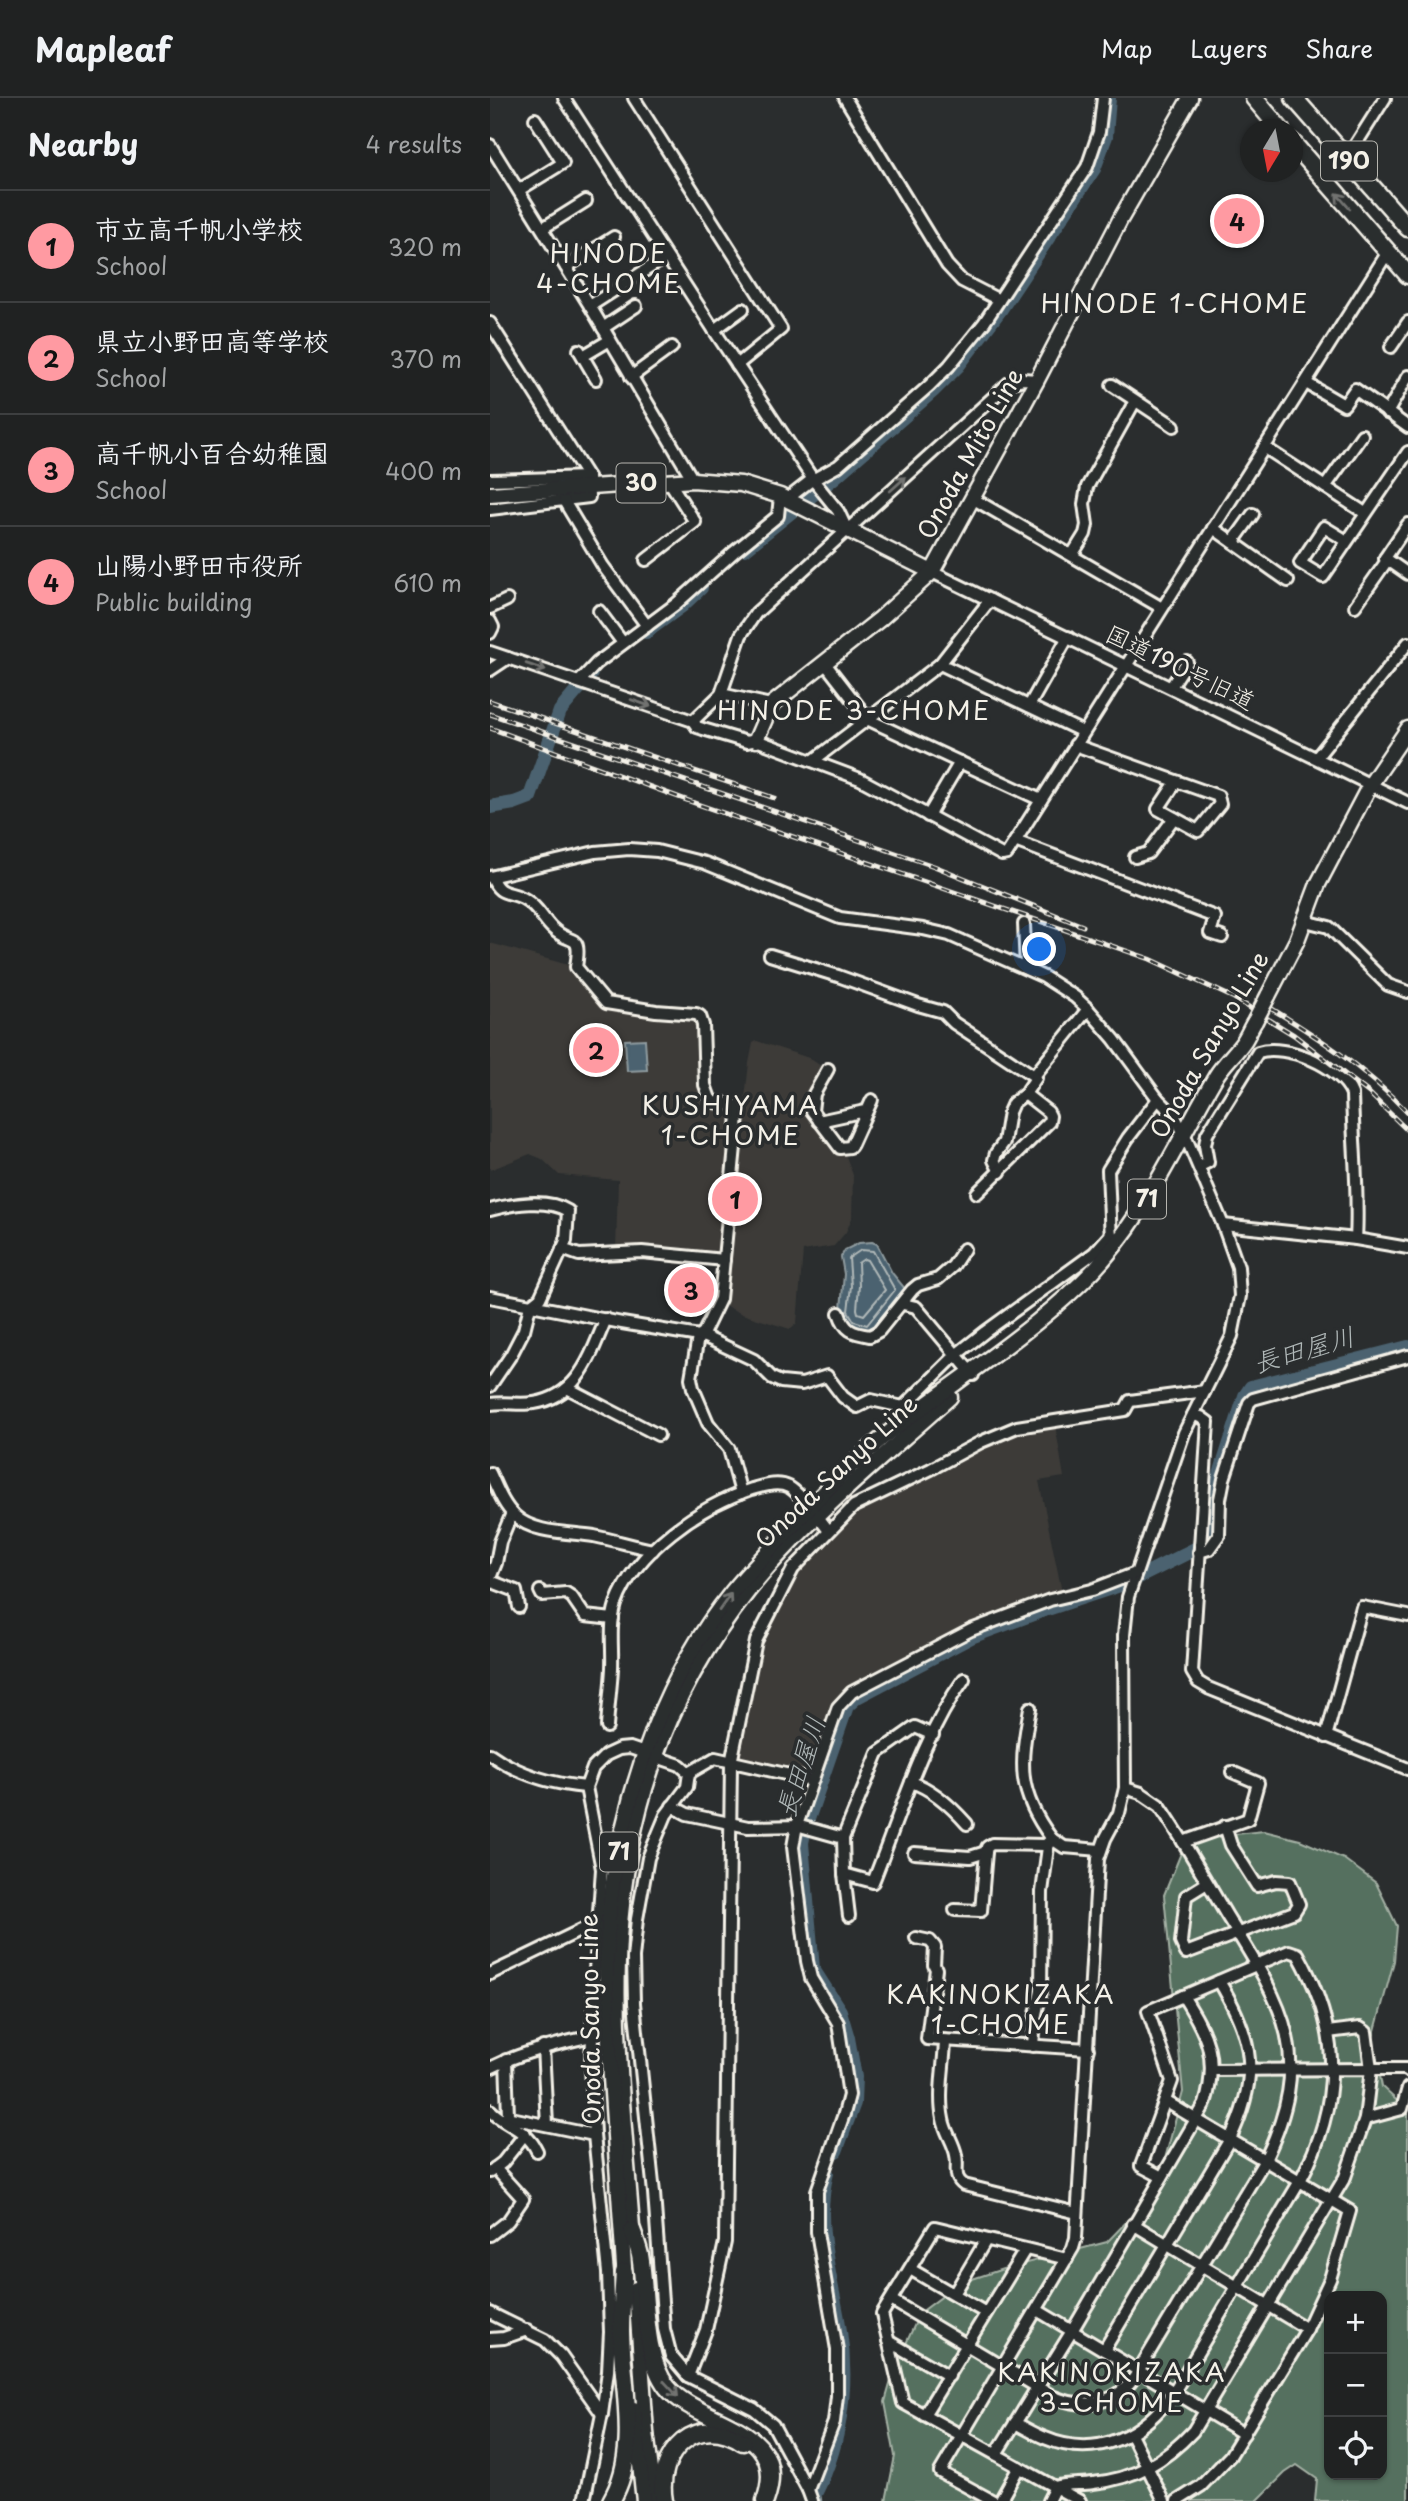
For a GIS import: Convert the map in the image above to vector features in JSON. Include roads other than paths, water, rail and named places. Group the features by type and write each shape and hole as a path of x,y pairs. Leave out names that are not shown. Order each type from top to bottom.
{"highway":[{"path":"1254,98 1272,119"},
{"name":"190","path":"1294,98 1407,224"},
{"name":"190","path":"1303,154 1408,275"},
{"path":"632,2230 640,2254 657,2371 668,2387 684,2402 741,2430 757,2444 765,2458 769,2474 765,2501"},
{"path":"611,2501 624,2471 628,2437 621,2331 624,2272"},
{"path":"664,2501 663,2473 670,2456 686,2438 706,2431 730,2435 751,2451 761,2474 756,2501"}],"main road":[{"name":"Onoda Mito Line","path":"490,494 589,482 693,480 741,484 785,499 932,572 1037,380 1121,218 1190,98"},
{"path":"756,740 771,705 880,619 932,572"},
{"name":"Onoda Sanyo Line","path":"813,1512 972,1373 1059,1304 1111,1250 1138,1214 1218,1072 1244,1042 1305,921 1318,884 1370,785 1408,729"},
{"name":"Onoda Sanyo Line","path":"644,2501 638,2463 609,2042 610,1933 617,1860 649,1754 690,1678 713,1642 767,1569 854,1462 907,1411 972,1373"},
{"name":"Onoda Sanyo Line","path":"649,1754 628,1864 619,1940 620,2039 632,2230 646,2432 655,2501"}],"street":[{"path":"564,98 737,365 815,482 838,511 847,530"},
{"path":"634,98 781,329 737,365"},
{"path":"845,98 947,265 962,281 999,300"},
{"path":"583,683 597,663 676,604 778,516 785,499 838,467 949,366 999,300 1087,167 1099,132 1103,98"},
{"path":"1343,154 1354,147 1385,98"},
{"path":"519,190 563,163 535,119"},
{"path":"490,145 543,228 693,480"},
{"path":"543,228 586,201"},
{"path":"566,267 614,237"},
{"path":"490,652 693,722 697,727 729,738 747,742 756,740 814,760 860,779 1002,855 1007,854 1388,252"},
{"path":"590,306 666,257"},
{"path":"603,328 636,306"},
{"path":"714,330 743,309"},
{"path":"1391,347 1408,322"},
{"path":"490,323 589,482 589,497 490,509"},
{"path":"596,379 581,353 610,340"},
{"path":"631,377 672,346"},
{"path":"1387,413 1408,376"},
{"path":"693,722 721,694 741,635 749,621 1009,383 1023,379 1037,380"},
{"path":"1306,383 1344,405 1355,389 1408,427"},
{"path":"1112,385 1174,426"},
{"path":"1072,555 1087,526 1084,503 1087,487 1135,401"},
{"path":"1325,487 1362,435"},
{"path":"1264,447 1365,513"},
{"path":"1347,541 1324,527 1300,563 1323,577 1408,452"},
{"path":"490,480 589,482"},
{"path":"646,560 695,522 670,481"},
{"path":"972,498 1162,608"},
{"path":"564,501 603,566 647,626"},
{"path":"1233,542 1253,514"},
{"path":"1355,606 1386,562 1385,558 1408,524"},
{"path":"1213,528 1288,581"},
{"path":"1385,558 1408,574"},
{"name":"国道190号旧道","path":"932,572 1408,803"},
{"path":"490,608 507,600"},
{"path":"814,760 940,664 990,600"},
{"path":"599,611 623,643"},
{"path":"490,621 493,627 490,633"},
{"path":"1029,706 1068,637"},
{"path":"1317,757 1408,643"},
{"path":"490,670 508,658"},
{"path":"1171,687 1188,662"},
{"path":"824,663 869,720 1041,800"},
{"path":"940,664 1083,732"},
{"path":"721,694 771,705"},
{"path":"1075,744 1218,796 1220,804 1198,831 1158,808 1177,782"},
{"path":"928,816 960,762"},
{"path":"1135,857 1148,853 1174,818"},
{"path":"1015,841 1215,917 1210,933 1222,937"},
{"path":"741,1493 729,1449 708,1423 691,1378 698,1337 704,1332 720,1299 739,1106 715,1102 708,1093 705,1085 703,1025 700,1016 606,1003 576,967 579,948 576,942 552,928 541,912 528,901 500,891 491,877 595,852 629,849 665,852 705,863 840,918 949,935 1026,968 1059,986 1088,1009 1123,1049 1158,1099 1173,1114 1200,1166 1238,1267 1240,1296 1231,1336 1184,1433 1130,1589 1124,1618 1125,1788 1119,1813 1100,1850 1076,2238 1067,2259 940,2472 993,2501"},
{"path":"1305,921 1329,927 1388,985 1408,992"},
{"path":"1024,924 1026,968"},
{"path":"770,956 943,1012 954,1023 1034,1076 1088,1009"},
{"path":"1200,1166 1208,1162 1205,1145 1207,1134 1258,1052 1271,1051 1311,1058 1347,1085 1352,1094 1353,1160 1358,1200 1356,1239"},
{"path":"828,1069 814,1094 812,1111 840,1148 850,1147 872,1100"},
{"path":"1000,1171 994,1160 1004,1142 1009,1112 1018,1097 1025,1094 1036,1078"},
{"path":"977,1193 1049,1122 1051,1116 1048,1112 1025,1094"},
{"path":"1111,1250 1108,1170 1158,1099"},
{"path":"818,1121 865,1111"},
{"path":"490,1210 539,1204 563,1208 568,1211 569,1217 566,1241 540,1298 530,1306 524,1330 490,1386"},
{"path":"1223,1225 1356,1239 1408,1248"},
{"path":"490,1297 705,1337 754,1360 772,1378 781,1382 802,1384 827,1376 844,1397 857,1407 871,1400 907,1411 957,1354 1094,1252 1111,1234"},
{"path":"562,1249 579,1255 642,1252 724,1260"},
{"path":"839,1313 846,1329 852,1333 870,1336 879,1331 912,1290 918,1285 938,1279 953,1266 964,1249"},
{"path":"912,1290 916,1307 972,1373"},
{"path":"903,1304 916,1307"},
{"path":"490,1404 535,1403 569,1389 591,1354 606,1320"},
{"path":"1200,1548 1209,1549 1219,1535 1220,1499 1224,1479 1249,1403 1253,1399 1408,1356"},
{"path":"569,1389 658,1435"},
{"path":"688,2376 706,2330 725,2242 731,1763 756,1640 793,1569 854,1506 981,1442 1017,1427 1125,1410 1130,1401 1205,1391"},
{"path":"1193,1415 1208,1422 1192,1672 1194,1678 1208,1688 1408,1769"},
{"path":"490,1474 503,1502 523,1522 653,1550"},
{"path":"607,1727 613,1619 621,1594 653,1550 704,1509 762,1486 789,1487 829,1531"},
{"path":"512,1513 500,1542 490,1580 516,1591 519,1607"},
{"path":"810,2496 830,2434 837,2396 837,2350 817,2232 817,2191 847,2105 849,2083 838,2023 808,1969 793,1847 802,1826 812,1780 838,1707 852,1692 971,1630 1050,1600 1092,1590 1136,1573"},
{"path":"540,1591 542,1595 566,1593 589,1618 613,1619"},
{"path":"1326,1737 1362,1607 1408,1616"},
{"path":"844,1874 873,1882 911,1782 952,1695 964,1679"},
{"path":"1030,1707 1023,1759 1024,1787 1037,1817 1052,1839 1064,1847 1100,1850"},
{"path":"849,1916 843,1838 878,1754 915,1727 933,1735"},
{"path":"583,2501 602,2414 610,2332 594,2136 592,2035 602,1869 586,1787 593,1768 606,1755 619,1749 630,1748 649,1754 680,1765 689,1773"},
{"path":"490,1754 520,1773 586,1787"},
{"path":"689,1773 715,1758 812,1780"},
{"path":"1183,1842 1248,1819 1258,1783 1233,1772"},
{"path":"689,1773 687,1787 672,1806 654,1842 643,1880 635,1937 633,1980 664,2329 671,2356 688,2376 764,2416 782,2440 810,2496"},
{"path":"911,1782 953,1808 967,1824"},
{"path":"891,2300 1065,2402 1094,2404 1111,2398 1124,2390 1139,2371 1265,2160 1284,2118 1290,2068 1290,2051 1283,2019 1274,1995 1160,1806 1141,1793 1125,1788"},
{"path":"672,1806 687,1814 747,1827 802,1826 843,1838"},
{"path":"1207,1883 1186,1896 1181,1942 1186,1953 1294,1912 1299,1904 1290,1882 1276,1881 1257,1886 1231,1845 1225,1826"},
{"path":"955,1910 981,1911 987,1847 992,1844 1045,1845 1052,1839"},
{"path":"1033,2046 1041,1991 1042,1892 1048,1847 1052,1839"},
{"path":"914,1853 970,1857 986,1852"},
{"path":"490,1973 598,1922"},
{"path":"916,1938 930,1941 935,1947 936,1969 927,2039 1088,2049"},
{"path":"1015,2423 1044,2438 1076,2446 1103,2443 1131,2434 1153,2419 1174,2392 1300,2181 1325,2122 1332,2069 1328,2032 1315,1984 1298,1954 1289,1951 1148,2011 1172,2081 1141,2166 1162,2177"},
{"path":"1104,2350 1230,2139 1244,2109 1250,2069 1244,2028 1220,1981"},
{"path":"996,2454 1197,2119 1207,2096 1212,2070 1208,2040 1183,1996"},
{"path":"1048,2501 1055,2487 1116,2479 1148,2468 1177,2448 1207,2412 1333,2201 1345,2177 1365,2119 1371,2069 1367,2032 1360,2028 1328,2032"},
{"path":"490,2068 543,2047 592,2035"},
{"path":"945,2042 941,2110 956,2155 955,2170 959,2182 1077,2213"},
{"path":"543,2047 547,2125"},
{"path":"506,2060 508,2115 511,2118 594,2136"},
{"path":"1212,2070 1407,2068 1408,2071"},
{"path":"1365,2119 1402,2109 1408,2088"},
{"path":"1165,2101 1350,2211 1330,2279 1307,2329 1244,2434 1216,2471 1200,2486 1177,2501"},
{"path":"490,2110 532,2140 537,2151"},
{"path":"490,2235 508,2221 523,2199 493,2170 525,2134"},
{"path":"602,2216 620,2214"},
{"path":"1133,2224 1307,2329"},
{"path":"1067,2259 935,2227 882,2314 902,2403 1080,2501"},
{"path":"954,2294 986,2240"},
{"path":"924,2415 1025,2250"},
{"path":"910,2269 986,2313"},
{"path":"1037,2310 1244,2434"},
{"path":"490,2313 545,2340 561,2356 602,2414"},
{"path":"490,2339 504,2338 527,2330"},
{"path":"888,2341 949,2376"},
{"path":"1131,2434 1164,2501"},
{"path":"1000,2501 1019,2467"}],"water":[{"path":"645,1039 647,1070 627,1071 625,1040"},
{"path":"859,1243 877,1244 892,1273 906,1290 872,1332 851,1327 841,1309 844,1274 841,1257 845,1250"}],"waterway":[{"path":"745,549 835,477 958,366 1001,309 1094,169 1106,136 1109,98"},
{"path":"646,632 701,588"},
{"path":"490,807 530,797 560,711 591,674"},
{"name":"長田屋川","path":"836,2151 854,2103 855,2077 840,2011 813,1969 802,1843 847,1706 857,1697 971,1637 1129,1582 1205,1544 1213,1535 1216,1487 1245,1396 1251,1387 1408,1347"},
{"name":"長田屋川","path":"811,2501 829,2461 840,2419 842,2397 843,2353 823,2232 823,2193 827,2173"},
{"path":"819,2486 821,2501"}],"railway":[{"path":"490,701 774,798"},
{"path":"490,714 934,866 1083,926"},
{"path":"490,728 700,805 1150,959 1234,998 1294,1035 1369,1093 1408,1131"},
{"path":"1257,1000 1337,1051 1374,1080 1408,1113"}],"place":[{"name":"山陽小野田市役所","path":"1237,221"},
{"name":"県立小野田高等学校","path":"596,1050"},
{"name":"市立高千帆小学校","path":"735,1199"},
{"name":"高千帆小百合幼稚園","path":"691,1290"}],"district":[{"name":"HINODE 4-CHOME","path":"609,269"},
{"name":"HINODE 1-CHOME","path":"1175,304"},
{"name":"HINODE 3-CHOME","path":"854,711"},
{"name":"KUSHIYAMA 1-CHOME","path":"731,1121"},
{"name":"KAKINOKIZAKA 1-CHOME","path":"1001,2010"},
{"name":"KAKINOKIZAKA 3-CHOME","path":"1112,2388"}]}
